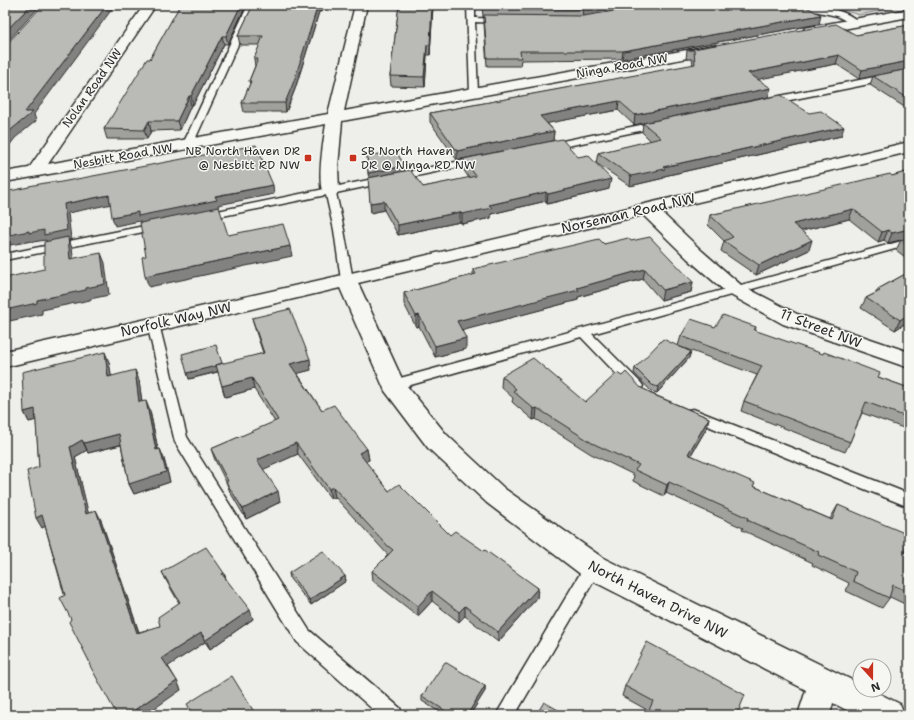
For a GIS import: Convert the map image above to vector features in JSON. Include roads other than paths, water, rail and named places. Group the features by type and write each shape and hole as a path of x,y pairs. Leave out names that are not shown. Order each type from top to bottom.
{"street":[{"name":"Nolan Road NW","path":"35,171 150,5"},
{"name":"North Haven Drive NW","path":"330,191 330,148 335,118 361,5"},
{"path":"794,34 907,15"},
{"name":"Ninga Road NW","path":"335,118 731,46"},
{"name":"Nesbitt Road NW","path":"5,177 335,118"},
{"name":"Norseman Road NW","path":"347,280 909,147"},
{"name":"11 Street NW","path":"648,209 695,255 734,289 790,319 909,360"},
{"name":"North Haven Drive NW","path":"347,280 393,385 437,441 496,496 593,567 889,715"},
{"name":"Norfolk Way NW","path":"5,359 347,280"},
{"path":"814,715 824,683"}],"lane":[{"path":"188,144 252,5"},
{"path":"471,5 474,93"},
{"path":"799,5 840,14 856,23"},
{"path":"472,20 511,21"},
{"path":"760,103 909,73"},
{"path":"541,148 666,122"},
{"path":"189,219 486,159"},
{"name":"North Haven Drive NW","path":"330,191 339,230 347,280"},
{"path":"5,256 166,224"},
{"path":"393,385 734,289 909,242"},
{"path":"153,324 180,438 303,636 393,715"},
{"path":"583,332 645,395"},
{"path":"681,409 909,501"},
{"path":"505,715 593,567"}],"place":[{"name":"NB North Haven DR @ Nesbitt RD NW","path":"308,158"},
{"name":"SB North Haven DR @ Ninga RD NW","path":"353,158"}]}
